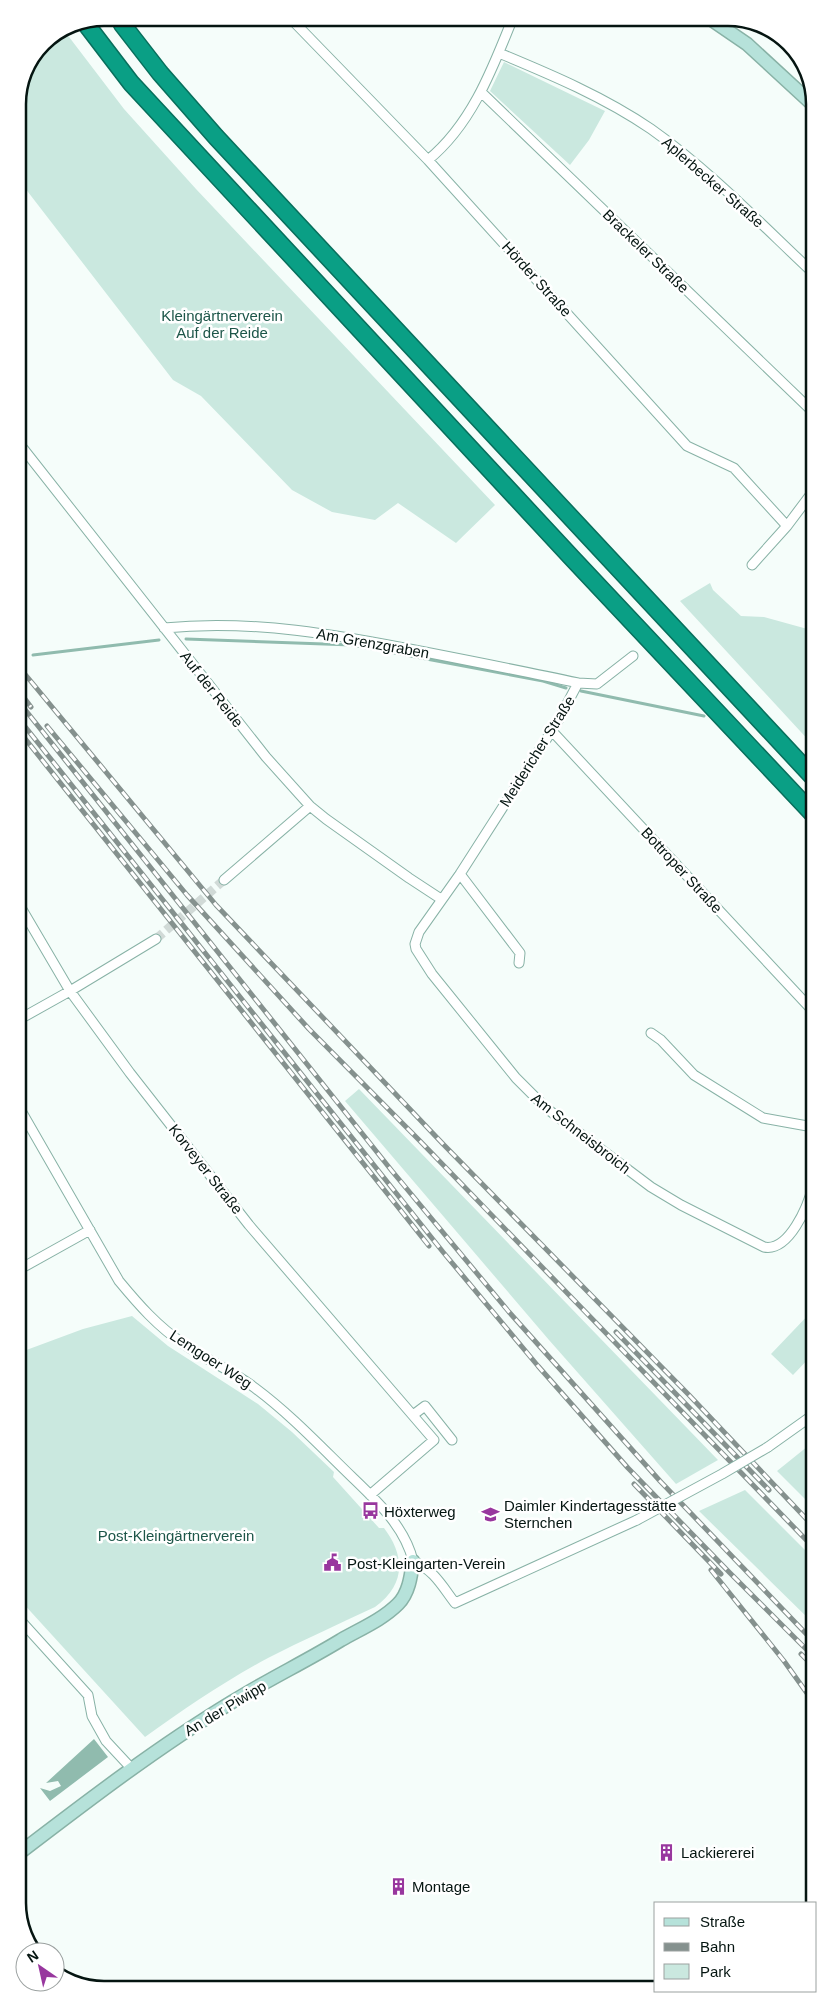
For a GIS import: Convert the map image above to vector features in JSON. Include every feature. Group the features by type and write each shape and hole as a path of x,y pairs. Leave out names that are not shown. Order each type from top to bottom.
{"highway":[{"path":"124,26 160,73 216,136 806,770"},
{"path":"89,28 131,83 565,551 806,807"}],"street":[{"name":"Hörder Straße","path":"298,26 428,160 687,446 734,468 787,526"},
{"path":"428,160 442,149 481,92 510,26"},
{"path":"721,26 747,44 805,98"},
{"name":"Aplerbecker Straße","path":"499,53 594,94 650,129 700,168 806,266"},
{"name":"Brackeler Straße","path":"481,92 806,405"},
{"name":"Auf der Reide","path":"26,452 266,757 310,806 373,853 441,899"},
{"path":"752,565 787,526 806,501"},
{"name":"Am Grenzgraben","path":"164,628 186,626 270,626 355,638 578,682"},
{"name":"Meidericher Straße","path":"441,899 460,874 564,711 578,682 597,684 633,656"},
{"name":"Bottroper Straße","path":"551,730 806,1004"},
{"path":"224,880 310,806"},
{"path":"460,874 520,953 519,963"},
{"name":"Am Schneisbroich","path":"441,899 419,932 415,944 418,954 516,1078 546,1108 651,1187 694,1212 764,1247 770,1248 780,1244 789,1236 806,1203"},
{"name":"Korveyer Straße","path":"26,916 70,991 130,1073 249,1225 434,1440"},
{"path":"26,1016 156,939"},
{"path":"651,1033 661,1040 694,1075 763,1118 806,1126"},
{"name":"Lemgoer Weg","path":"26,1119 119,1281 150,1316 183,1344 253,1386 292,1417 370,1494 406,1538 413,1561"},
{"path":"26,1266 90,1230"},
{"path":"413,1416 425,1406 452,1440"},
{"path":"413,1561 431,1571 455,1604 637,1520 768,1447 806,1420"},
{"path":"370,1494 445,1432"},
{"name":"An der Piwipp","path":"26,1848 132,1769 232,1701 326,1650 388,1612 399,1603 406,1592 410,1582 413,1561"},
{"path":"26,1627 88,1695 92,1716 106,1741 132,1769"}],"green space":[{"name":"Kleingärtnerverein Auf der Reide","path":"68,35 124,109 196,189 495,505 456,543 398,503 375,520 332,512 292,490 201,396 173,380 26,189 26,99 29,84 34,70 42,57"},
{"path":"504,62 605,111 589,140 570,165 490,91"},
{"path":"710,583 713,590 741,616 764,617 806,629 806,738 680,601"},
{"path":"359,1089 718,1460 676,1484 549,1340 345,1101"},
{"name":"Post-Kleingärtnerverein","path":"132,1316 168,1346 258,1404 292,1432 334,1472 333,1477 379,1528 384,1528 396,1549 399,1560 397,1580 385,1598 375,1607 294,1645 236,1676 145,1737 26,1606 26,1350 83,1329"},
{"path":"806,1317 806,1361 793,1375 771,1354"},
{"path":"806,1448 806,1500 777,1471"},
{"path":"745,1490 806,1551 806,1616 699,1511"}],"shaded area":[{"path":"94,1739 108,1757 50,1801 40,1788 50,1791 61,1786 58,1781 46,1783"}],"waterway":[{"path":"186,639 352,645 543,681 566,688"},
{"path":"33,655 159,640"},
{"path":"581,691 704,716"}],"tunnel":[{"path":"156,939 224,880"}],"railway":[{"path":"26,675 216,905 443,1144 689,1395 806,1519"},
{"path":"26,700 31,707"},
{"path":"26,711 392,1171 509,1312 660,1481 806,1634"},
{"path":"47,726 187,895 309,1029 806,1540"},
{"path":"26,728 443,1252 538,1366 628,1468 806,1649"},
{"path":"26,740 429,1246"},
{"path":"616,1332 769,1490"},
{"path":"634,1484 721,1574"},
{"path":"711,1570 784,1661 806,1692"},
{"path":"801,1654 806,1659"}],"place":[{"name":"Höxterweg","path":"370,1511"},
{"name":"Daimler Kindertagesstätte Sternchen","path":"490,1514"},
{"name":"Post-Kleingarten-Verein","path":"333,1563"},
{"name":"Lackiererei","path":"667,1852"},
{"name":"Montage","path":"398,1886"}]}
